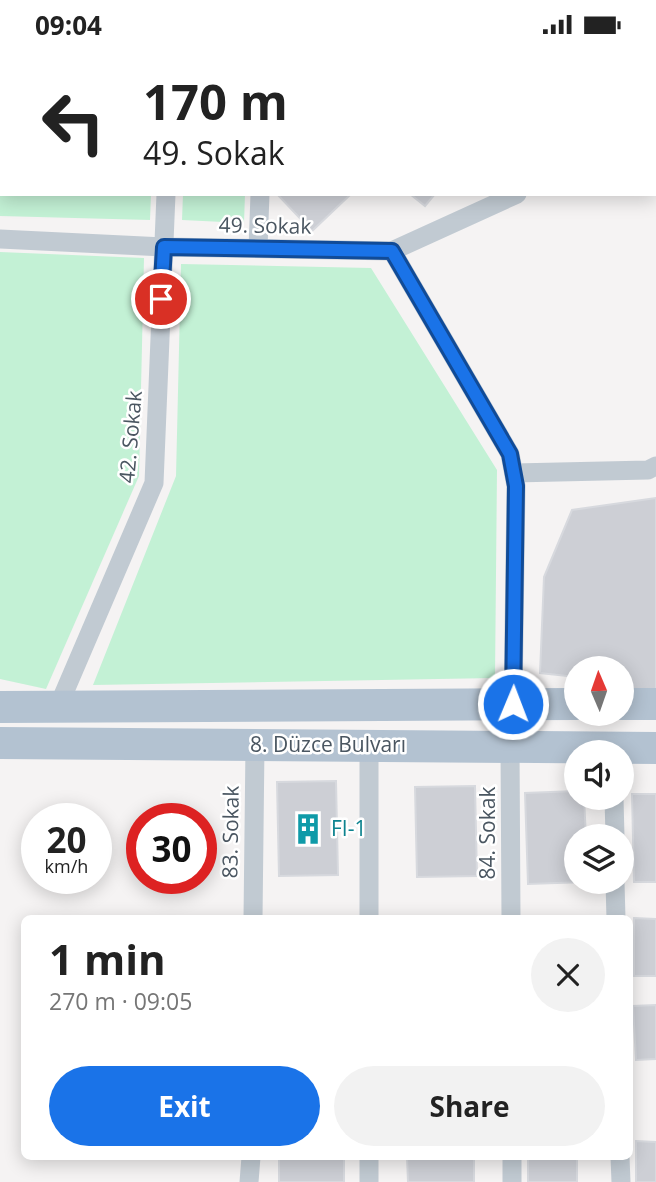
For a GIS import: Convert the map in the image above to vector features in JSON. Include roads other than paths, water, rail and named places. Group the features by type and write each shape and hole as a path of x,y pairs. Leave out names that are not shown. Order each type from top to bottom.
{"main road":[{"path":"634,704 656,703"},
{"name":"8. Düzce Bulvarı","path":"0,707 564,704"},
{"name":"8. Düzce Bulvarı","path":"0,743 564,749"},
{"name":"8. Düzce Bulvarı","path":"634,749 656,747"}],"street":[{"name":"42. Sokak","path":"58,707 153,483 166,196"},
{"path":"258,249 260,196"},
{"name":"49. Sokak","path":"0,239 164,247 392,251 513,196"},
{"path":"392,251 510,454 514,473 513,704"},
{"path":"514,473 648,470 656,465"},
{"name":"83. Sokak","path":"253,915 255,745"},
{"path":"369,745 369,915"},
{"name":"84. Sokak","path":"510,747 511,915"},
{"path":"615,894 616,915"},
{"path":"249,1182 251,1160"},
{"path":"369,1160 369,1182"},
{"path":"512,1160 512,1182"},
{"path":"620,1160 621,1182"}],"place":[{"name":"FI-1","path":"308,829"}]}
